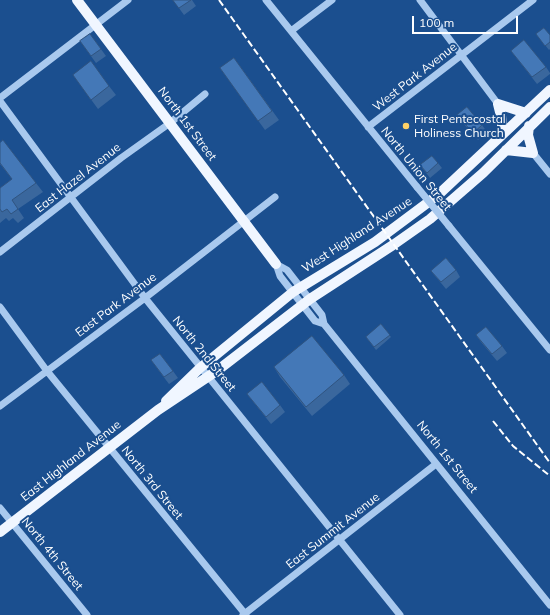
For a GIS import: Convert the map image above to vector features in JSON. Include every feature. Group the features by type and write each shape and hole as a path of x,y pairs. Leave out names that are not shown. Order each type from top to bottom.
{"main road":[{"name":"North 1st Street","path":"77,0 276,264"},
{"name":"West Highland Avenue","path":"297,290 369,246 419,211 454,182 550,90"},
{"path":"502,135 502,120 498,104 526,112"},
{"path":"306,302 430,219 466,189 550,107"},
{"path":"506,150 518,150 533,153 528,135 529,126"},
{"name":"East Highland Avenue","path":"158,410 177,388 200,368 297,290"},
{"name":"East Highland Avenue","path":"0,532 158,410 208,377 306,302"}],"street":[{"path":"0,99 128,0"},
{"name":"North Union Street","path":"266,0 550,350"},
{"path":"291,31 332,0"},
{"path":"420,0 498,104"},
{"name":"West Park Avenue","path":"368,127 533,0"},
{"name":"East Hazel Avenue","path":"0,252 121,158 170,123 205,94"},
{"name":"North 2nd Street","path":"0,99 144,298 400,615"},
{"path":"533,153 550,174"},
{"path":"245,221 275,197"},
{"name":"East Park Avenue","path":"0,406 245,221"},
{"name":"North 1st Street","path":"276,264 287,270 316,321 324,324 550,605"},
{"name":"North 3rd Street","path":"0,307 47,371 244,614"},
{"name":"East Summit Avenue","path":"244,614 436,464"},
{"name":"North 4th Street","path":"0,508 87,615"}],"building":[{"path":"173,0 191,0 179,8"},
{"path":"544,28 550,35 550,42 545,46 536,34"},
{"path":"90,34 101,49 91,56 80,41"},
{"path":"524,40 546,67 532,77 511,51"},
{"path":"234,58 272,111 258,121 220,68"},
{"path":"91,61 109,86 91,100 73,75"},
{"path":"467,107 482,125 473,133 457,115"},
{"path":"3,140 36,183 12,200 18,209 11,214 7,209 2,212 0,209 0,188 12,179 0,163 0,143"},
{"path":"432,156 438,163 427,173 420,165"},
{"path":"446,258 456,270 441,282 431,271"},
{"path":"381,324 390,335 374,347 366,337"},
{"path":"486,327 502,346 492,354 476,335"},
{"path":"312,336 344,375 306,407 274,367"},
{"path":"160,354 173,371 164,377 151,360"},
{"path":"262,382 280,405 266,417 247,394"}],"railway":[{"path":"219,0 550,463"},
{"path":"493,421 513,446 550,476"}],"place":[{"name":"First Pentecostal Holiness Church","path":"406,126"}]}
